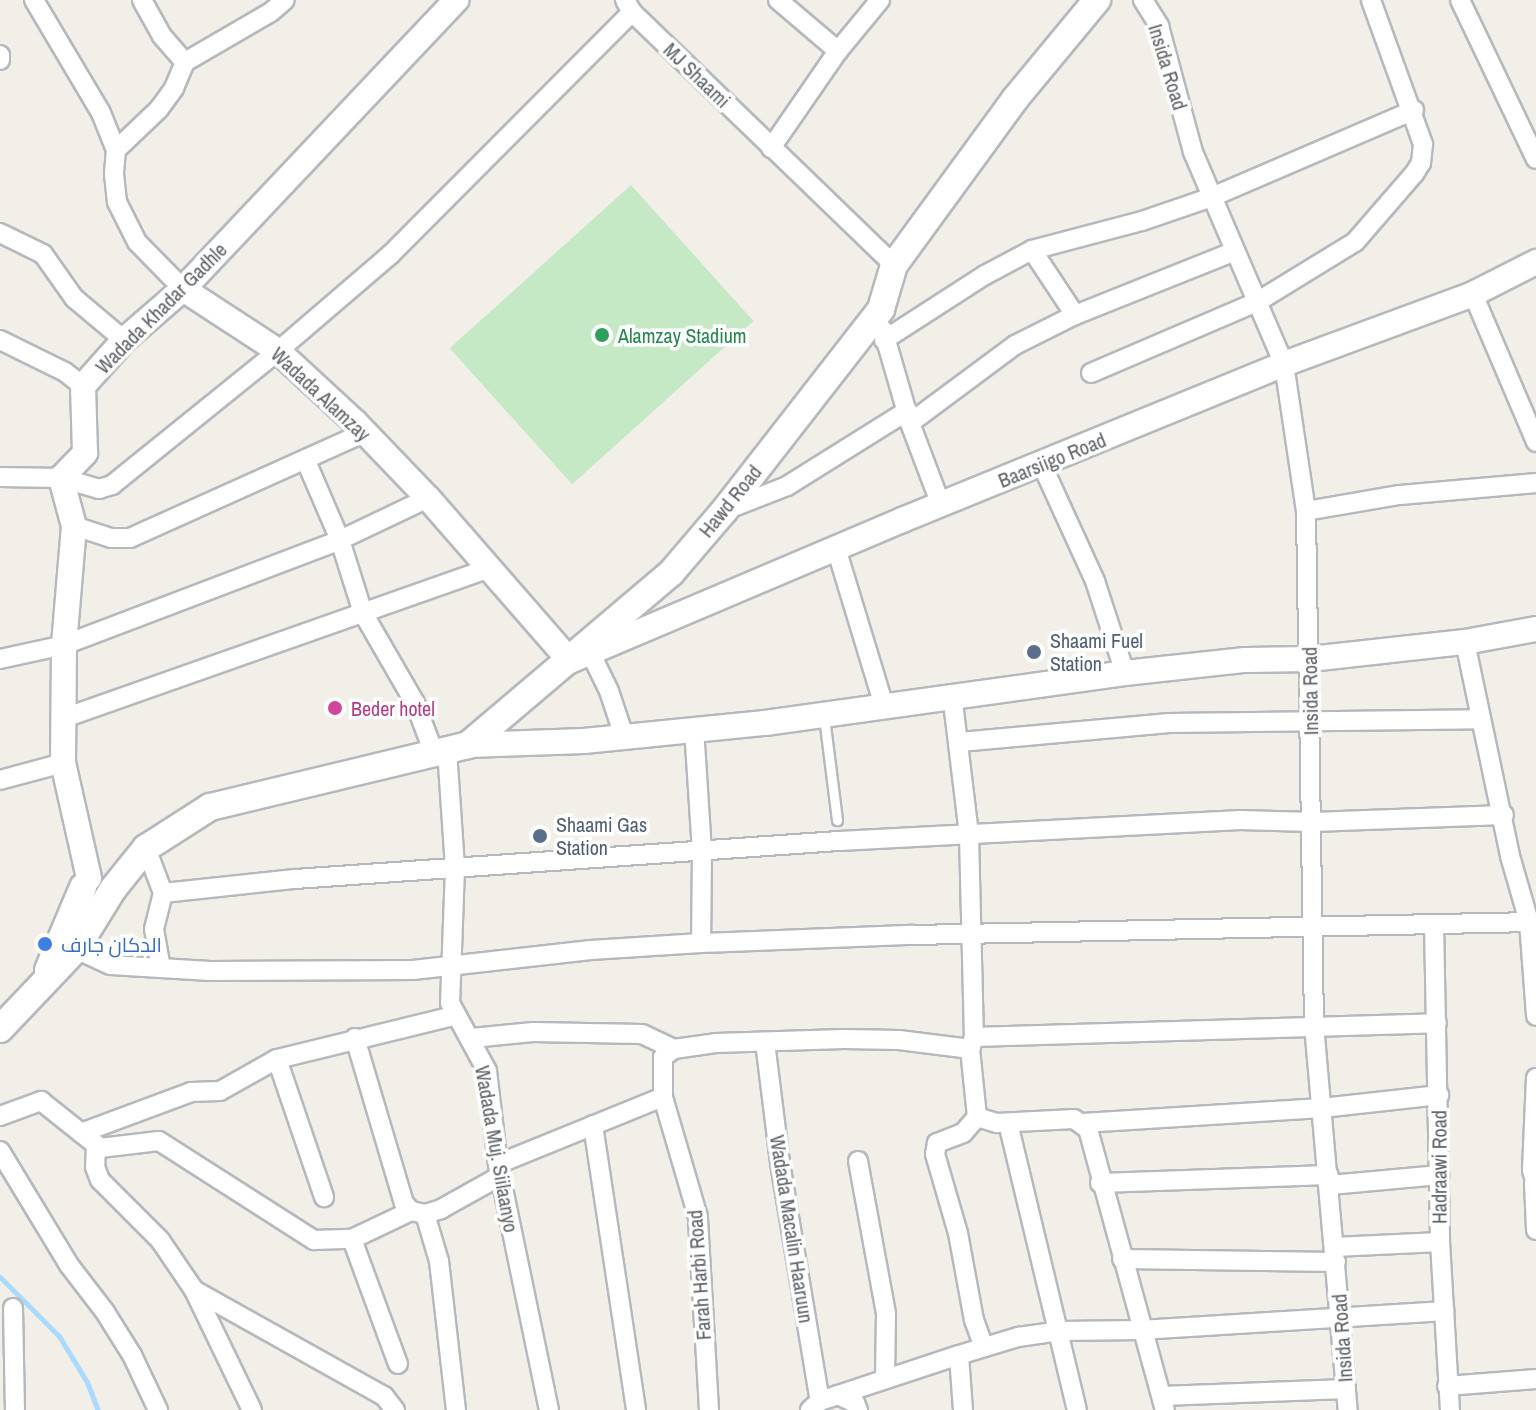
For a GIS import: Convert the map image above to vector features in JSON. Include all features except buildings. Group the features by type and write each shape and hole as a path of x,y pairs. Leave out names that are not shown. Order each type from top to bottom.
{"main road":[{"name":"Hawd Road","path":"98,888 146,848 210,807 449,749 580,657 671,573 724,511 881,309 894,265 1015,99 1097,0"},
{"path":"0,1029 76,949 98,888"},
{"path":"40,988 98,888"}],"street":[{"name":"Wadada Alamzay","path":"34,0 101,113 116,150 114,174 117,202 137,242 183,289 278,351 364,433 580,657"},
{"path":"142,0 162,36 185,62"},
{"path":"116,150 159,109 174,88 185,62 285,0"},
{"name":"Wadada Khadar Gadhle","path":"61,478 85,453 83,386 124,340 183,289 456,0"},
{"path":"778,0 838,51"},
{"path":"771,148 838,51 880,0"},
{"name":"Insida Road","path":"1143,0 1159,26 1193,152 1284,364 1306,511 1312,822 1310,926 1314,1025 1343,1318 1348,1410"},
{"path":"1091,373 1257,302 1355,242 1414,174 1423,155 1414,110 1371,0"},
{"path":"1460,0 1536,159"},
{"path":"0,477 61,478 99,489 112,485 278,351 390,255 628,6"},
{"name":"MJ Shaami","path":"628,6 894,265"},
{"path":"884,340 985,275 1032,250 1117,229 1212,197 1414,110"},
{"path":"0,233 43,254 74,298 124,340"},
{"path":"1032,250 1075,315"},
{"path":"724,511 787,486 908,417 1015,345 1075,315 1235,251"},
{"name":"Baarsiigo Road","path":"580,657 1284,364 1473,294 1536,262"},
{"path":"1473,294 1536,442"},
{"path":"881,309 884,340 908,417 941,505"},
{"path":"0,340 65,372 83,386"},
{"path":"74,526 111,538 130,538 364,433"},
{"path":"88,1139 191,1092 220,1091 277,1059 454,1016 448,986 452,964 455,868 449,749 415,703 363,613 340,540 306,461"},
{"path":"1042,465 1095,581 1125,673"},
{"path":"61,478 74,526 64,645 63,763 98,888"},
{"path":"1306,511 1400,495 1536,483"},
{"path":"0,659 64,645 340,540 428,498"},
{"path":"836,548 883,703"},
{"path":"64,718 491,568"},
{"path":"449,749 624,736 1125,673 1245,660 1310,659 1465,642 1536,629"},
{"path":"1465,642 1504,815 1510,856 1532,922 1536,1016"},
{"path":"580,657 624,736"},
{"path":"952,694 969,835 972,1043 977,1117 963,1133 937,1143 935,1154 949,1198 974,1320 984,1347"},
{"path":"960,742 1169,723 1481,719"},
{"path":"694,728 702,853 701,943"},
{"path":"0,780 63,763"},
{"path":"163,893 227,885 702,853 770,845 1240,820 1312,822 1504,815"},
{"path":"146,848 163,893 154,929 161,967"},
{"path":"76,949 111,965 210,971 413,970 701,943 1532,922"},
{"name":"Hadraawi Road","path":"1434,924 1440,1242 1450,1410"},
{"name":"Wadada Muj. Siilaanyo","path":"454,1016 472,1038 487,1071 499,1170 549,1410"},
{"path":"472,1038 533,1032 642,1034 674,1049 765,1042 899,1040 972,1043 1314,1025 1437,1023"},
{"path":"355,1038 404,1203 418,1212 439,1261 456,1410"},
{"name":"Wadada Macalin Haaruun","path":"765,1042 780,1163 823,1402"},
{"name":"Farah Harbi Road","path":"674,1049 663,1057 663,1097 698,1217 709,1410"},
{"path":"277,1059 324,1197"},
{"path":"1536,1078 1536,1230"},
{"path":"977,1117 989,1122 1074,1119 1083,1123 1322,1108 1439,1095"},
{"path":"0,1116 41,1101 103,1149 147,1139 159,1141 314,1240 352,1239 418,1212 461,1200 499,1170 593,1125 663,1097"},
{"path":"1008,1123 1077,1410"},
{"path":"1083,1123 1091,1136 1100,1183 1164,1403 1346,1389"},
{"path":"593,1125 636,1410"},
{"path":"88,1139 100,1180 160,1240 194,1290 252,1410"},
{"path":"0,1151 69,1265 132,1355 158,1410"},
{"path":"858,1161 886,1314 885,1379"},
{"path":"1100,1183 1440,1175"},
{"path":"352,1239 398,1364"},
{"path":"1122,1259 1335,1254 1440,1242"},
{"path":"194,1290 384,1396 395,1410"},
{"path":"13,1308 15,1410"},
{"path":"823,1402 984,1347 1060,1331 1142,1330 1444,1311"},
{"path":"959,1355 963,1410"},
{"path":"1447,1386 1536,1379"},
{"path":"823,1402 855,1403 858,1410"}],"lane":[{"path":"824,713 837,820"}],"green space":[{"name":"Alamzay Stadium","path":"631,185 753,321 572,484 450,348"}],"waterway":[{"path":"0,1277 59,1336 87,1382 98,1410"}],"place":[{"name":"Alamzay Stadium","path":"602,335"},
{"name":"Shaami Fuel Station","path":"1034,652"},
{"name":"Beder hotel","path":"335,708"},
{"name":"Shaami Gas Station","path":"540,836"},
{"name":"الدكان جارف","path":"45,944"}]}
